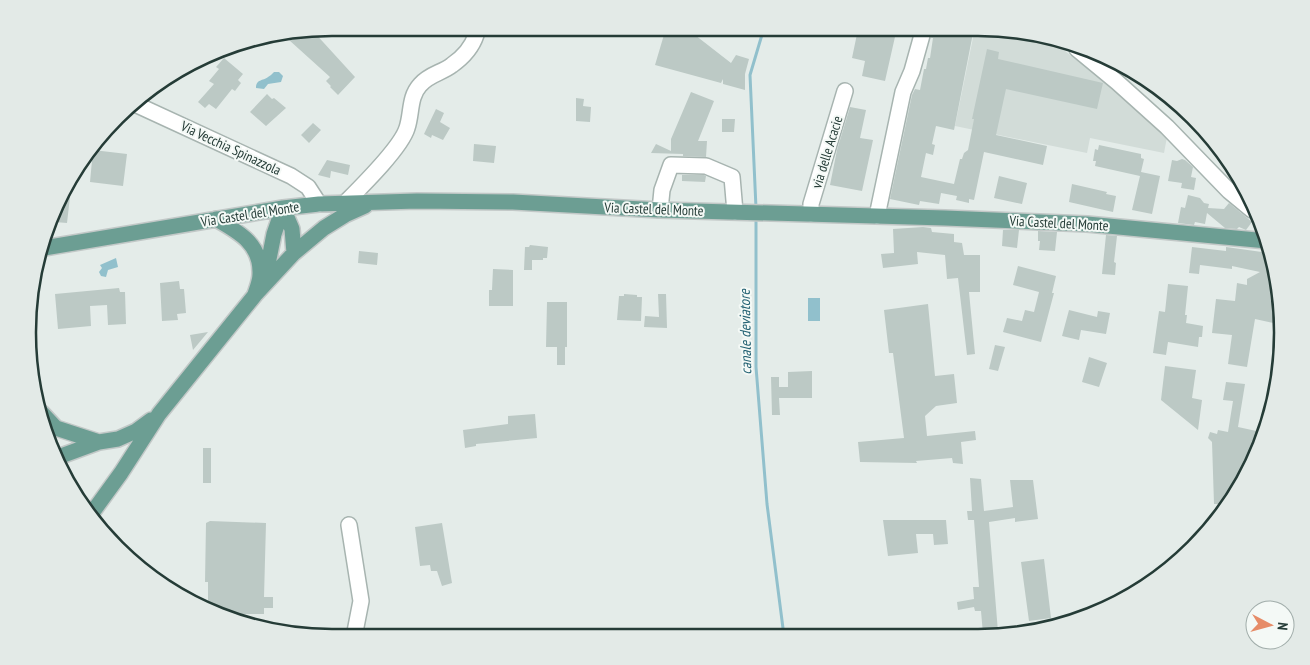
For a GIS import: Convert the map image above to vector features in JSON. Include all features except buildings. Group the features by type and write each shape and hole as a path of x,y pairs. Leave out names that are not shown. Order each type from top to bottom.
{"main road":[{"name":"Via Castel del Monte","path":"49,247 283,208 319,204 513,202 660,210 1087,224 1259,240"},
{"path":"94,508 121,473 159,414 255,295 294,253 324,228 345,215 374,203"},
{"path":"283,208 292,229 294,253"},
{"path":"255,295 261,275 269,259 274,234 283,208"},
{"path":"216,220 240,232 249,241 256,252 261,275"},
{"path":"63,455 99,442 118,439 136,431 159,414"},
{"path":"50,422 56,428 99,442"}],"street":[{"path":"344,204 375,172 401,139 407,128 412,98 418,86 434,74 452,66 474,42 476,36"},
{"path":"877,216 902,92 912,71 922,36"},
{"path":"1087,58 1167,127 1244,203"},
{"name":"via delle Acacie","path":"811,214 811,204 846,91"},
{"name":"Via Vecchia Spinazzola","path":"141,107 292,176 308,187 319,204"},
{"path":"660,210 662,190 671,165 706,166 732,177 749,213"},
{"path":"350,526 361,600 356,629"}],"shaded area":[{"path":"973,36 978,36 1016,39 1062,48 1106,83 1167,137 1164,153 1090,138 1087,153 955,126"}],"water":[{"path":"274,72 279,72 283,76 281,82 268,84 264,89 256,88 258,82 269,77"},
{"path":"116,258 118,267 108,270 106,277 101,276 99,272 102,268 100,265"},
{"path":"808,298 820,298 820,321 808,321"}],"waterway":[{"name":"canale deviatore","path":"756,208 750,75 762,36"},
{"name":"canale deviatore","path":"756,217 756,367 767,504 783,629"}]}
